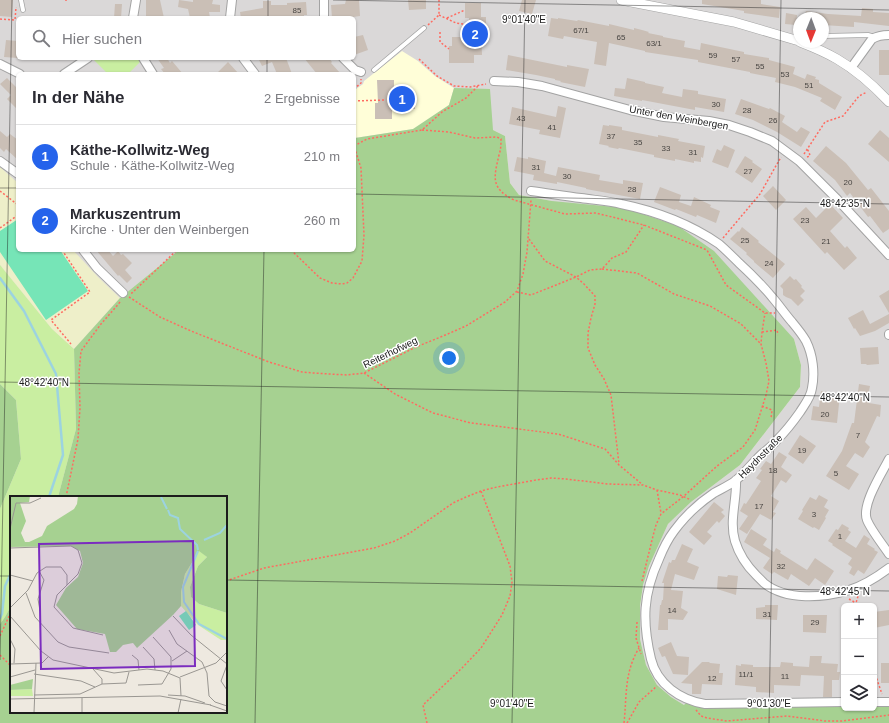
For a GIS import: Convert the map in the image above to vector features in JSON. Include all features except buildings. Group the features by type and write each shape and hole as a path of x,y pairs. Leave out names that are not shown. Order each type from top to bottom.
{"street":[{"path":"133,16 136,0"},
{"path":"230,16 232,0"},
{"path":"324,0 324,16"},
{"path":"621,0 734,22 793,40"},
{"path":"851,68 864,48 872,39 883,35 889,35"},
{"path":"815,48 837,58 851,68 889,102"},
{"path":"67,72 85,60"},
{"path":"144,60 152,72"},
{"path":"245,60 254,72"},
{"path":"345,60 355,70 361,72"},
{"path":"0,64 16,72"},
{"name":"Unter den Weinbergen","path":"494,81 518,82 542,86 630,110 729,125 772,141 799,161 818,179 889,255"},
{"path":"0,161 16,173"},
{"name":"Haydnstraße","path":"530,191 618,203 661,215 686,226 727,250 755,277 777,302 806,341 813,366 812,387 809,398 790,426 777,441 761,454 736,480 714,493 698,505 674,531 665,544 649,585 645,605 645,623 654,672 669,689 690,700 705,704 841,702"},
{"path":"85,252 123,296"},
{"path":"889,458 872,492 866,509 867,520 889,554"},
{"path":"736,480 733,525 734,540 742,557 751,570 765,584 782,592 798,596 827,595 850,590 863,585 889,568"}],"lane":[{"path":"19,1 23,10"},
{"path":"374,70 424,28"},
{"path":"829,36 868,34 876,37"}],"path":[{"path":"424,28 439,15 439,0"},
{"path":"0,19 15,20 19,1"},
{"path":"448,18 465,10"},
{"path":"439,15 456,23 469,24"},
{"path":"440,32 440,42 449,49"},
{"path":"419,59 437,76 454,86 470,87 494,81"},
{"path":"356,87 362,83 361,72"},
{"path":"423,129 442,112 466,98 478,86"},
{"path":"805,152 825,122 843,116 859,96 865,93"},
{"path":"356,101 384,100"},
{"path":"356,145 367,139 423,129 449,132 475,138 497,136 501,138 500,153 496,165 495,178 496,183 502,193 507,197 565,214 596,213 644,225 707,250 726,285 765,313 761,344 769,381 755,430 743,447 717,466 684,496 661,514 657,490"},
{"path":"802,156 810,156 807,149"},
{"path":"718,244 760,194 779,160 786,151"},
{"path":"293,252 320,278 332,283 342,284 353,278 362,261 364,235 361,168 356,152"},
{"path":"0,191 16,203"},
{"path":"530,191 531,205 529,239 523,274 517,292 531,294 576,277 590,270 602,269 637,273 674,294 710,306 741,324 761,344"},
{"path":"0,228 16,216"},
{"path":"602,269 612,258 626,252 644,225"},
{"path":"529,239 545,261 576,277 595,296 588,348 611,395 619,464"},
{"path":"63,252 90,292 51,320 71,344"},
{"path":"66,496 78,439 80,408 80,351 123,296 132,293 175,252"},
{"name":"Reiterhofweg","path":"123,296 160,317 269,362 313,374 347,375 364,373 416,346 466,326 505,302 517,292"},
{"path":"762,332 777,330 778,335"},
{"path":"364,373 395,394 433,413 471,423 558,434 605,449 619,464 643,485"},
{"path":"762,406 772,410 771,419"},
{"path":"227,581 264,568 374,548 395,541 410,533 453,503 481,491 497,487 552,478 608,484 643,485 657,490 684,496"},
{"path":"427,723 423,705 481,648 502,615 510,596 512,582 510,566 481,491"},
{"path":"0,636 10,614"},
{"path":"626,723 627,684 634,657 639,648"},
{"path":"0,655 10,665"},
{"path":"876,675 886,702"},
{"path":"626,723 640,702 657,686"},
{"path":"690,700 691,706 702,716 727,721 787,716 825,721 842,721 889,715"}],"shaded area":[{"path":"0,0 889,0 889,705 877,705 877,603 841,603 841,706 684,705 671,697 657,685 646,665 640,639 640,606 643,585 649,566 668,524 691,502 740,465 800,387 801,365 794,339 552,201 519,195 510,183 505,136 449,105 356,137 356,72 16,72 16,252 177,252 120,298 74,349 0,265"},
{"path":"402,51 418,61 435,76 454,88 449,105 413,129 356,138 356,89 363,84 364,81"},
{"path":"0,167 16,181 16,252 75,252 120,298 74,349 52,329 0,265"}],"green space":[{"path":"94,60 139,60 140,62 130,72 106,72"},
{"path":"454,88 490,89 493,130 505,136 510,183 519,195 552,201 625,208 678,226 714,251 794,339 801,365 800,387 740,465 691,502 668,524 649,566 643,585 640,606 640,639 646,665 657,685 671,697 684,705 686,703 694,706 841,706 841,711 877,711 877,705 889,705 889,723 0,723 0,624 10,608 10,713 227,713 227,496 58,496 76,429 74,349 120,298 177,252 356,252 356,138 413,129 449,105"},
{"path":"16,220 16,252 61,252 88,291 46,320 0,252 0,231"},
{"path":"0,265 52,329 74,349 76,429 58,496 10,496 10,608 0,624 0,509 21,459 16,400 0,384"},
{"path":"0,384 16,400 21,459 0,509"}],"waterway":[{"path":"0,278 24,311 56,374 63,455 49,496"},
{"path":"0,618 2,614 5,586 10,575"}],"place":[{"name":"Markuszentrum","path":"475,34"},
{"name":"Käthe-Kollwitz-Weg","path":"402,99"}]}
